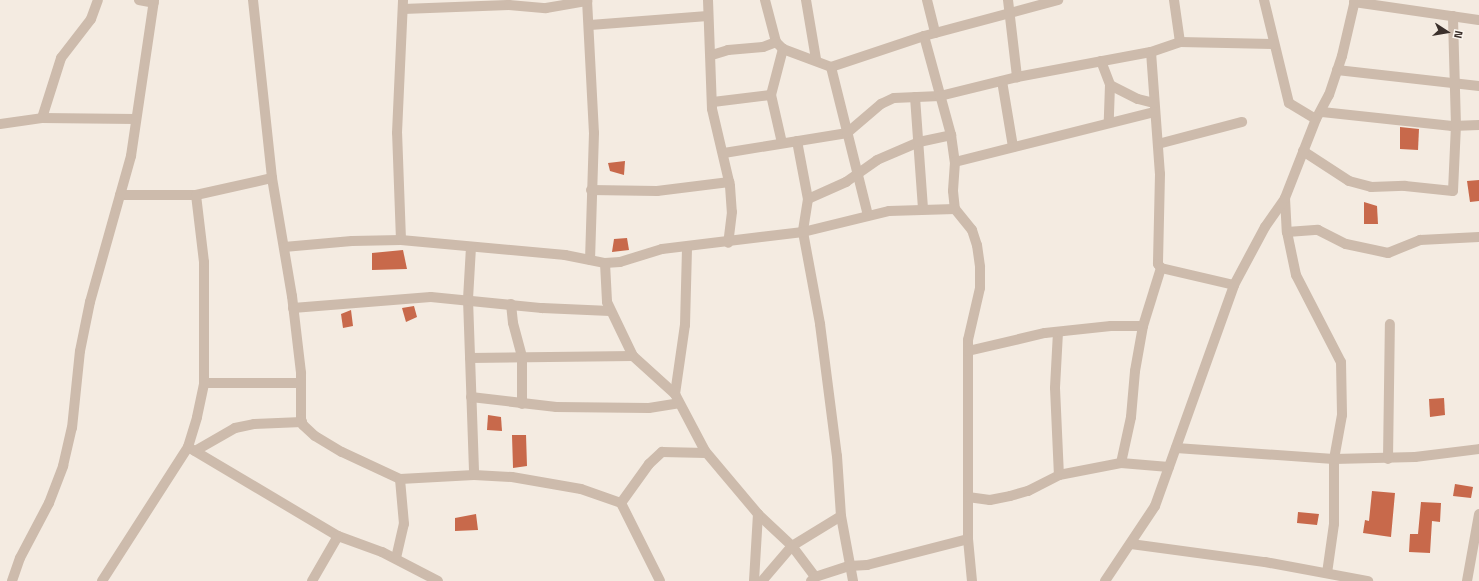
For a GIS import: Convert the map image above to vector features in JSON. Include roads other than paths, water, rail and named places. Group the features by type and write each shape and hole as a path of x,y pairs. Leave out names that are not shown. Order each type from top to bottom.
{"street":[{"path":"42,118 61,58 91,19 98,0"},
{"path":"12,581 20,558 49,503 63,466 72,428 80,351 90,302 131,156 135,119 154,1 139,0"},
{"path":"253,0 272,178 294,308 301,383 302,422 315,436 342,452 400,479 474,475 512,477 580,489 621,503 660,581"},
{"path":"401,240 397,133 403,4 509,5 542,8 587,0 590,26 594,133 591,190 590,260"},
{"path":"708,0 712,55 710,80 729,182 732,212 728,243"},
{"path":"765,0 779,45 771,94 782,143"},
{"path":"806,0 816,59"},
{"path":"927,0 935,33"},
{"path":"1008,0 1008,14 1017,77"},
{"path":"712,55 728,50 779,45 816,59 831,67 924,36 1058,0"},
{"path":"1174,0 1180,42"},
{"path":"1264,0 1289,103 1319,116 1456,126 1479,125"},
{"path":"1105,581 1155,506 1234,285 1265,227 1285,198 1303,151 1319,116 1337,70 1355,1 1479,20"},
{"path":"590,26 708,16"},
{"path":"1303,151 1349,181 1371,187 1405,186 1453,191 1456,126 1453,83 1453,16"},
{"path":"924,36 951,135 955,162 953,191 955,209 972,230 977,245 980,267 980,288 971,320 968,351 968,538 972,581"},
{"path":"724,153 847,133 881,104 894,98 940,96 1017,77 1151,52 1180,42 1274,44"},
{"path":"1121,463 1131,417 1135,371 1143,326 1161,268 1158,257 1160,174 1151,52"},
{"path":"1101,61 1110,85 1109,122"},
{"path":"831,67 847,133 859,173 868,215"},
{"path":"1337,70 1479,86"},
{"path":"1002,81 1013,147"},
{"path":"1110,85 1154,108"},
{"path":"713,102 771,94"},
{"path":"915,97 920,142 923,208"},
{"path":"955,162 1109,122 1154,108"},
{"path":"0,124 42,118 135,119"},
{"path":"1158,144 1242,122"},
{"path":"808,199 846,182 877,160 920,142 951,135"},
{"path":"797,141 808,199 803,232 821,331 837,456 841,516 849,566 853,581"},
{"path":"120,195 196,195 272,178"},
{"path":"591,190 657,191 729,182"},
{"path":"102,581 192,449 204,383 204,262 196,195"},
{"path":"1285,198 1287,232 1296,275 1341,362 1342,415 1334,460 1334,524 1327,573"},
{"path":"284,247 352,241 401,240 565,254 604,263 620,262 662,249 728,243 803,232 868,215 923,208 955,209"},
{"path":"1287,232 1318,230 1346,244 1388,253 1420,240 1479,237"},
{"path":"471,247 468,299 474,475"},
{"path":"677,399 685,325 687,247"},
{"path":"604,263 607,302 610,311 633,356 677,399 706,453 758,514 792,546 813,579 849,566 867,565 968,538"},
{"path":"1161,268 1234,285"},
{"path":"470,283 483,301"},
{"path":"294,308 432,297 610,311"},
{"path":"512,304 513,323 522,356 522,404"},
{"path":"1388,459 1390,324"},
{"path":"968,351 1010,340 1058,332 1111,326 1143,326"},
{"path":"1058,332 1055,388 1059,475"},
{"path":"470,358 522,356 633,356"},
{"path":"204,383 301,383"},
{"path":"471,397 556,407 625,408 677,399"},
{"path":"192,449 235,428 254,424 302,422"},
{"path":"1176,448 1334,460 1388,459 1479,449"},
{"path":"192,449 338,536 396,558 432,579"},
{"path":"621,503 649,464 662,452 706,453"},
{"path":"968,497 990,500 1010,496 1028,491 1059,475 1121,463 1169,467"},
{"path":"396,558 404,524 400,479"},
{"path":"754,581 758,514"},
{"path":"1467,581 1479,514"},
{"path":"762,581 792,546 841,516"},
{"path":"312,581 338,536"},
{"path":"1131,544 1327,573 1368,581"}]}
